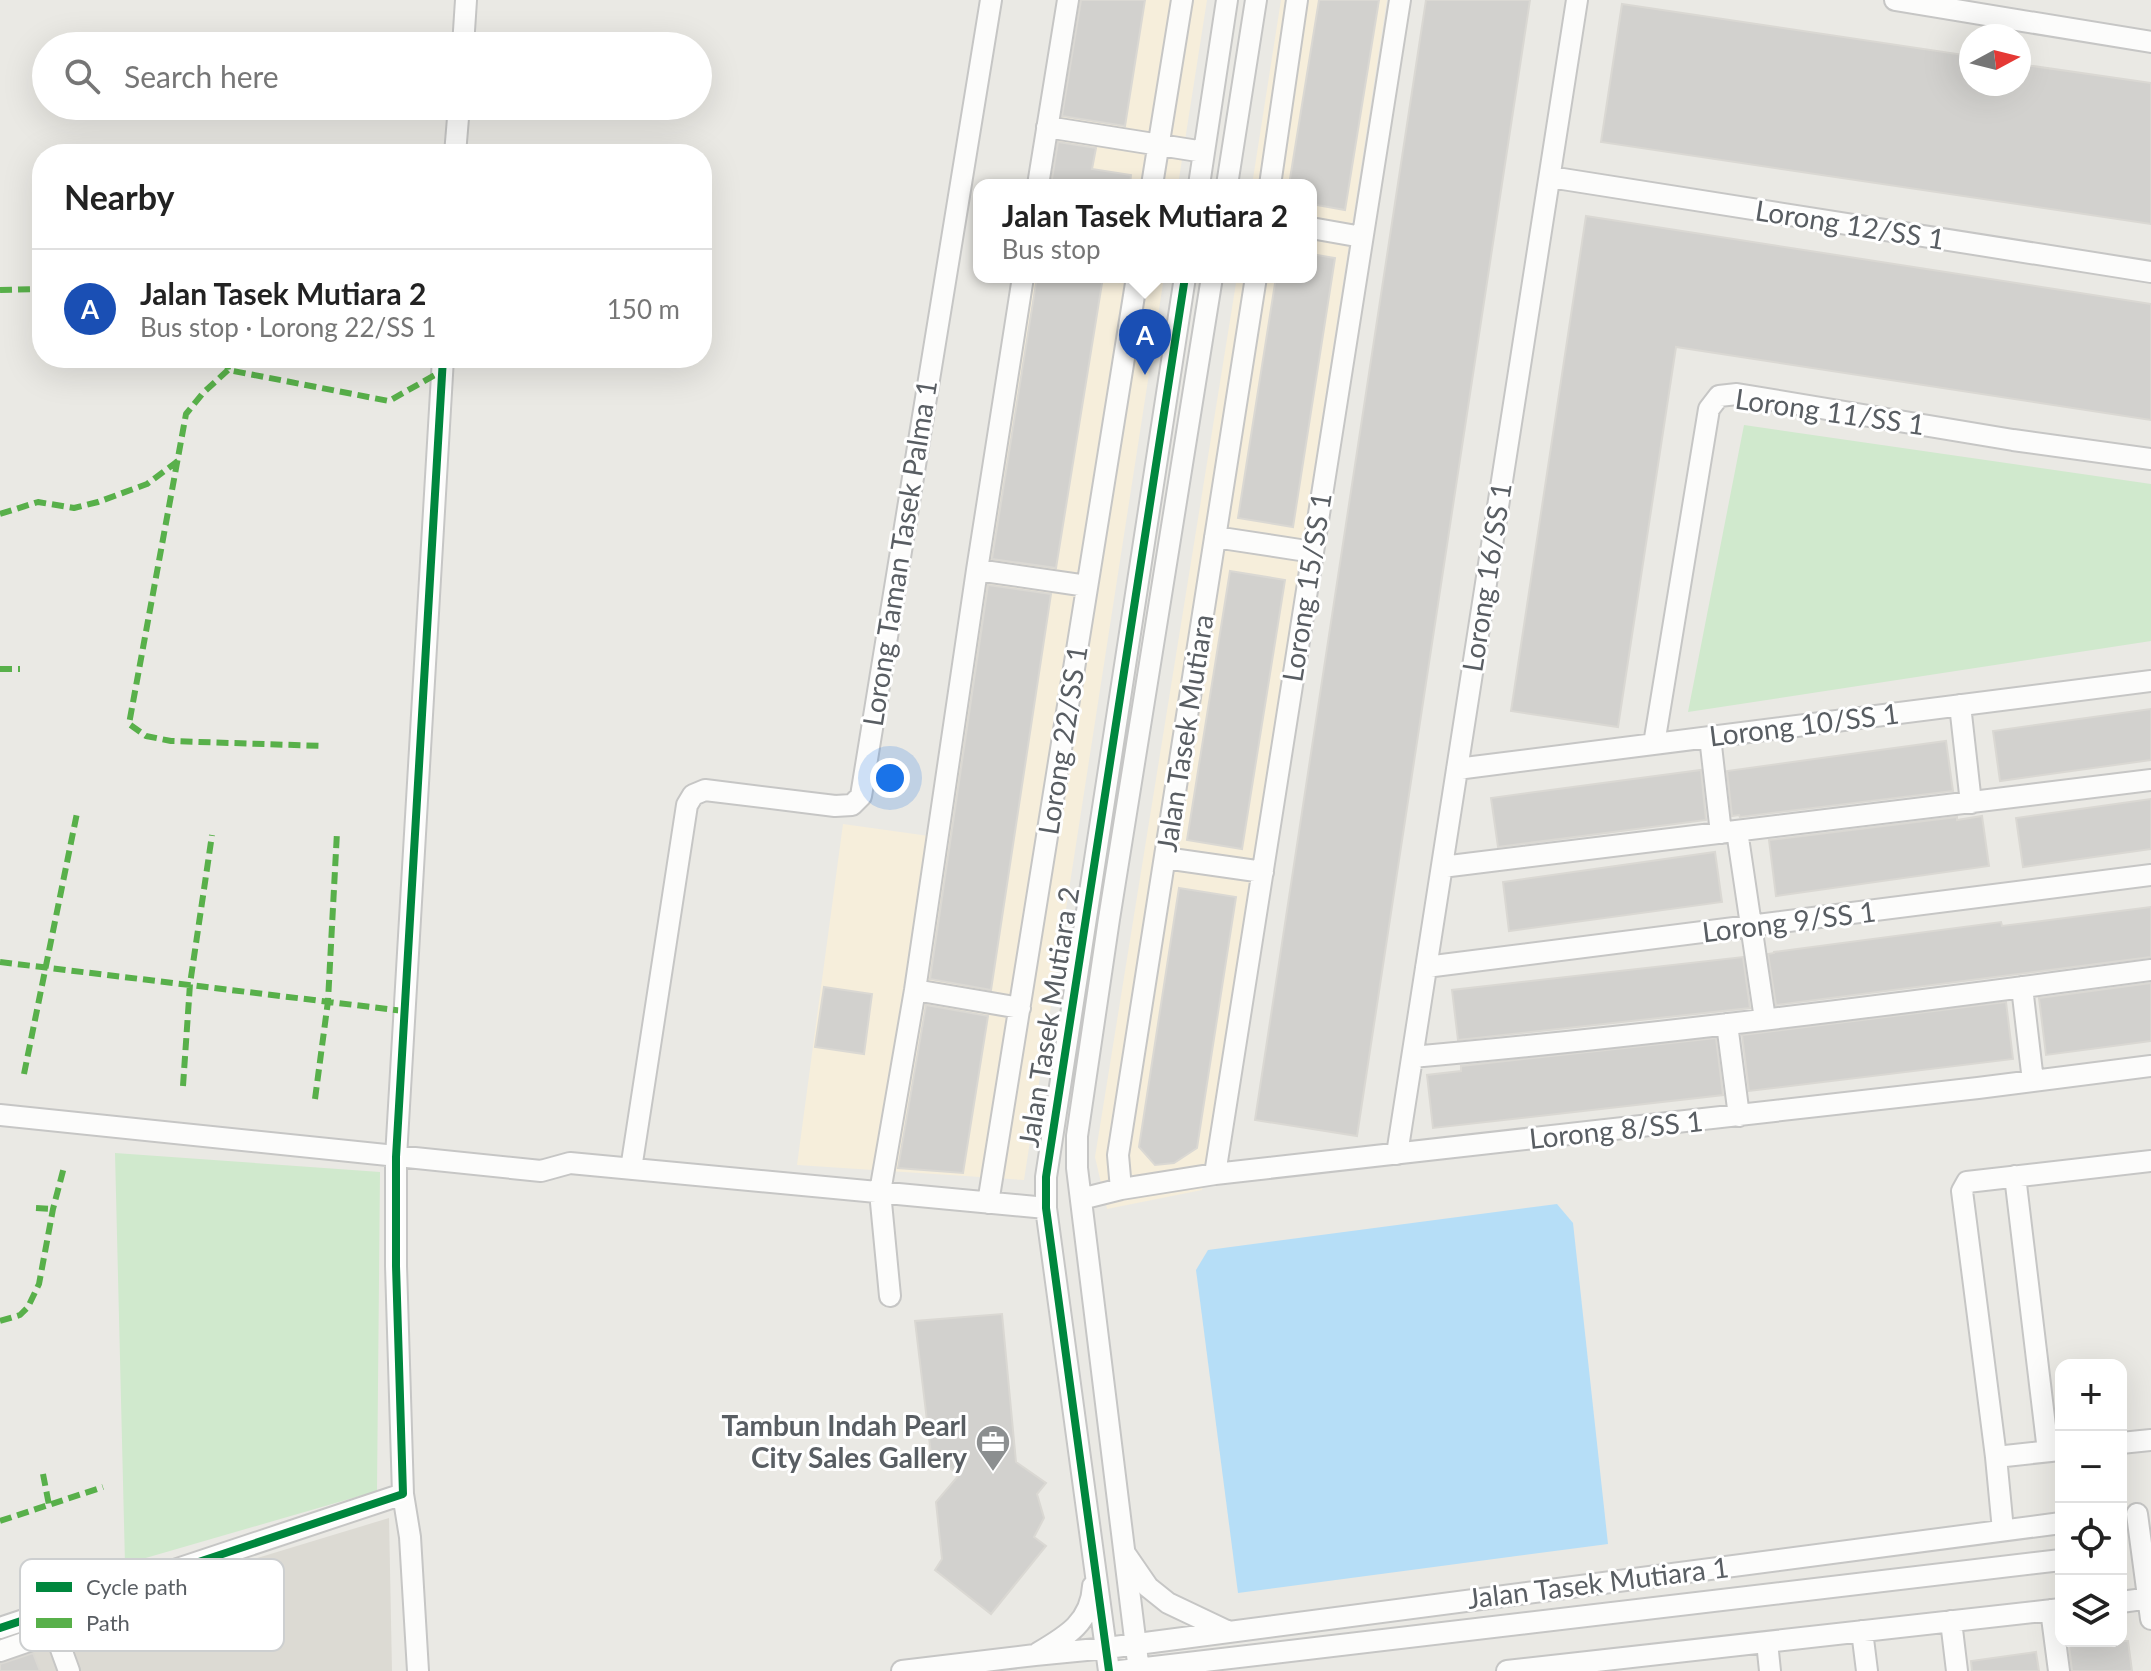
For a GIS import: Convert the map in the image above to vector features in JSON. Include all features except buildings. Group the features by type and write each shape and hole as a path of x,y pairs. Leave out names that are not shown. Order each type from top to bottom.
{"street":[{"path":"464,32 466,0"},
{"name":"Lorong Taman Tasek Palma 1","path":"631,1169 687,805 693,795 705,790 835,806 852,805 861,796 991,0"},
{"path":"1039,179 1068,0"},
{"path":"1153,179 1182,0"},
{"path":"1200,179 1227,0"},
{"path":"1228,179 1256,0"},
{"path":"1271,179 1297,0"},
{"name":"Lorong 15/SS 1","path":"1215,1174 1400,0"},
{"name":"Lorong 16/SS 1","path":"1397,1154 1577,0"},
{"path":"1895,0 1942,4 2151,42"},
{"path":"456,144 458,120"},
{"path":"1047,127 1204,152"},
{"name":"Lorong 12/SS 1","path":"1550,177 2151,272"},
{"path":"1317,229 1362,237"},
{"path":"890,1296 880,1192 915,990 1022,283"},
{"name":"Lorong 22/SS 1","path":"988,1203 1136,283"},
{"name":"Jalan Tasek Mutiara 2","path":"1109,1671 1046,1208 1046,1177 1184,283"},
{"name":"Jalan Tasek Mutiara 2","path":"1133,1670 1136,1644 1077,1168 1077,1136 1211,283"},
{"name":"Jalan Tasek Mutiara","path":"1121,1189 1118,1155 1255,283"},
{"path":"418,1671 410,1537 403,1494 396,1157 442,368"},
{"name":"Lorong 11/SS 1","path":"1654,744 1709,409 1719,396 1737,394 2013,440 2151,459"},
{"path":"1215,537 1313,552"},
{"path":"977,570 1087,586"},
{"name":"Lorong 10/SS 1","path":"1457,769 2151,681"},
{"path":"1960,705 1971,803"},
{"path":"1710,737 1751,927 1765,1019"},
{"path":"1442,867 2151,780"},
{"path":"1165,858 1263,872"},
{"name":"Lorong 9/SS 1","path":"1426,967 2151,875"},
{"path":"1412,1057 1727,1024 2151,970"},
{"path":"2022,987 2033,1081"},
{"path":"915,990 1020,1008"},
{"path":"1727,1024 1739,1116"},
{"name":"Lorong 8/SS 1","path":"1081,1199 1121,1189 1215,1174 1739,1116 2151,1066"},
{"path":"0,1115 541,1171 570,1163 1046,1208"},
{"path":"2003,1530 1962,1191 1967,1182 2151,1161"},
{"path":"1996,1457 2054,1450 2015,1176"},
{"path":"2127,1442 2151,1440"},
{"path":"208,1559 403,1494"},
{"path":"2127,1603 2150,1605 2138,1551 2136,1514"},
{"name":"Jalan Tasek Mutiara 1","path":"902,1671 1107,1648 2055,1524"},
{"path":"1124,1551 1148,1587 1168,1603 1229,1632"},
{"path":"1035,1655 1076,1627 1092,1604 1094,1561"},
{"name":"Jalan Tasek Mutiara 1","path":"1133,1670 2055,1561"},
{"path":"1507,1671 2055,1609"},
{"path":"0,1628 20,1621"},
{"path":"1951,1621 1957,1671"},
{"path":"1862,1631 1867,1671"},
{"path":"1767,1642 1770,1671"},
{"path":"0,1651 20,1644"},
{"path":"2058,1647 2059,1671"},
{"path":"62,1651 69,1671"},
{"path":"1200,1671 1232,1658"}],"shaded area":[{"path":"1062,0 1207,0 1179,179 1034,179"},
{"path":"1281,0 1387,0 1202,1190 1107,1209 1095,1157 1236,283 1317,283 1317,179 1253,179"},
{"path":"1017,283 1163,283 1024,1180 797,1165 843,824 929,836"},
{"path":"389,1518 392,1671 0,1671 0,1636 20,1630 20,1651 284,1651 284,1559 254,1559"}],"green space":[{"path":"1744,425 2151,484 2151,641 1688,712"},
{"path":"115,1153 380,1172 377,1491 142,1559 125,1559"}],"water":[{"path":"1557,1204 1573,1223 1608,1544 1238,1593 1196,1270 1208,1250"}],"marked path":[{"path":"0,290 32,289"},
{"path":"228,368 389,401 442,371"},
{"path":"228,370 186,414 129,724 146,736 171,741 324,746"},
{"path":"0,514 38,502 74,508 98,502 147,484 178,461"},
{"path":"0,669 20,669"},
{"path":"24,1074 77,813"},
{"path":"315,1099 328,1001 337,832"},
{"path":"183,1086 190,984 212,835"},
{"path":"0,962 404,1011"},
{"path":"0,1321 20,1315 28,1307 39,1284 64,1167"},
{"path":"36,1208 53,1209"},
{"path":"43,1474 49,1505"},
{"path":"0,1521 103,1487"}],"cycle path":[{"path":"1109,1671 1046,1208 1046,1177 1184,283"},
{"path":"208,1559 403,1494 396,1157 442,368"},
{"path":"0,1628 20,1621"}],"place":[{"name":"Jalan Tasek Mutiara 2","path":"1145,375"},
{"name":"Tambun Indah Pearl City Sales Gallery","path":"993,1473"}]}
